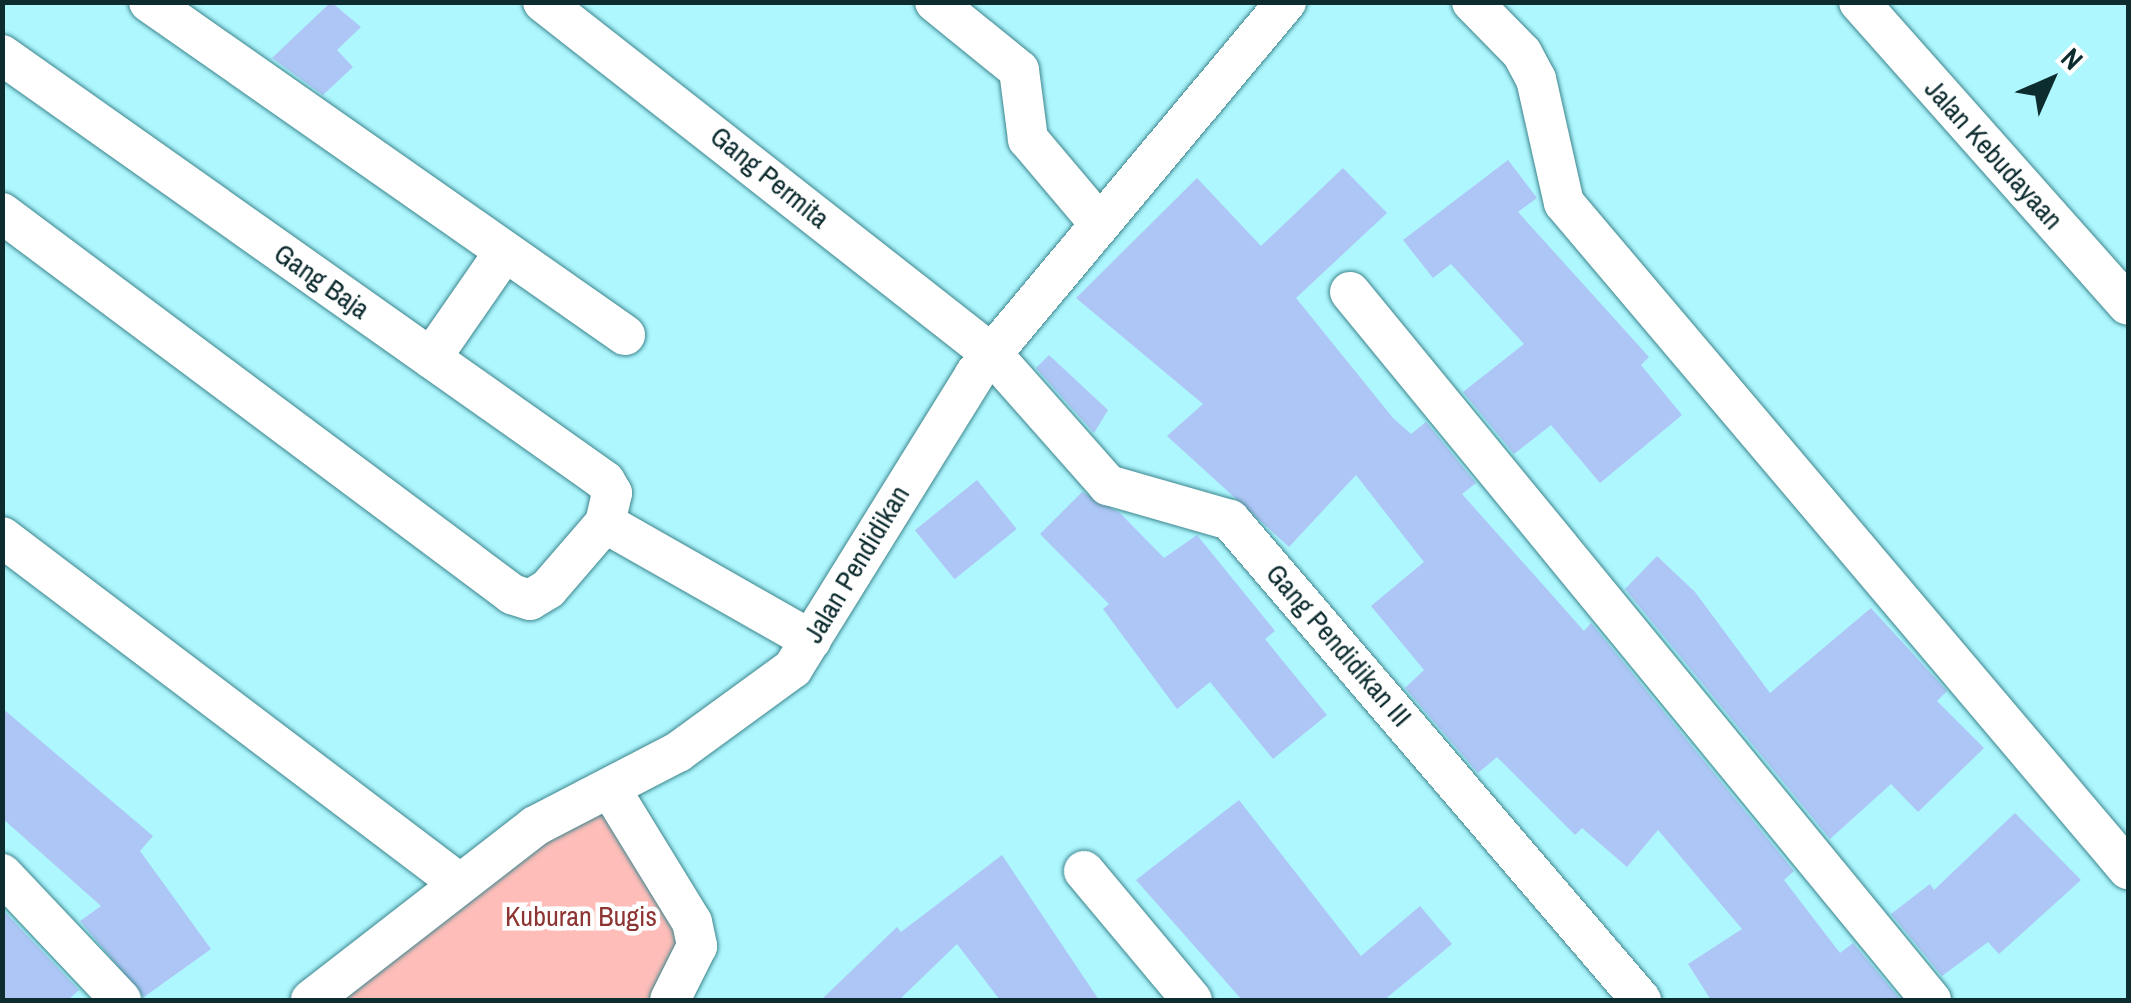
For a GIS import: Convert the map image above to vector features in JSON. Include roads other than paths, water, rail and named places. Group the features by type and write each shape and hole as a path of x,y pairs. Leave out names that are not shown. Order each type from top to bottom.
{"street":[{"path":"149,2 503,254 624,335"},
{"name":"Gang Permita","path":"543,2 993,355"},
{"path":"934,2 1018,70 1028,139 1099,223"},
{"name":"Jalan Pendidikan","path":"311,1000 535,826 611,790 752,700 793,668 993,355 1286,2"},
{"path":"1472,2 1522,53 1536,79 1564,202 2128,869"},
{"name":"Jalan Kebudayaan","path":"1860,2 2128,305"},
{"name":"Gang Baja","path":"2,55 605,481 612,493 605,523"},
{"path":"2,213 512,594 530,600 548,590 605,523 811,640"},
{"path":"430,358 503,254"},
{"path":"1350,292 1930,1000"},
{"name":"Gang Pendidikan III","path":"993,355 1108,484 1230,520 1641,1000"},
{"path":"2,536 459,883"},
{"path":"611,790 692,922 698,946 670,1000"},
{"path":"1084,871 1192,1000"},
{"path":"2,874 121,1000"}],"park label":[{"name":"Kuburan Bugis","path":"581,916"}]}
